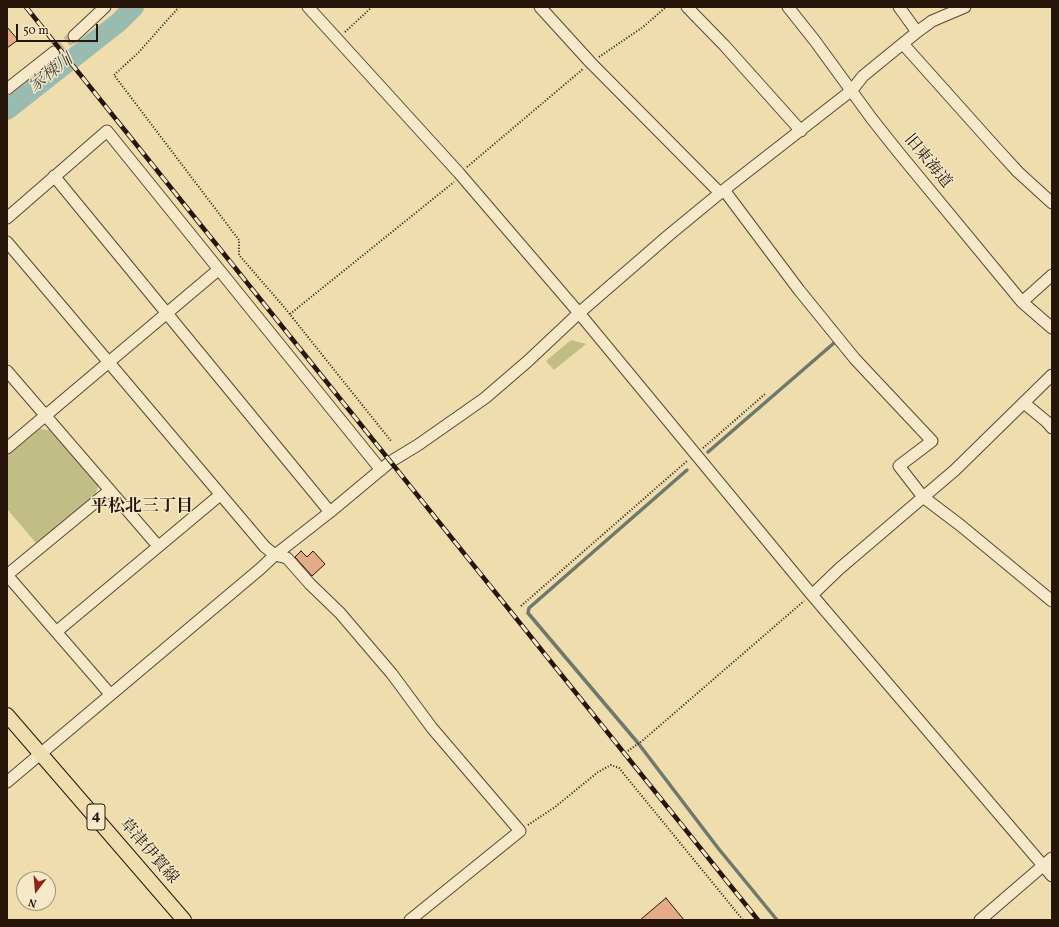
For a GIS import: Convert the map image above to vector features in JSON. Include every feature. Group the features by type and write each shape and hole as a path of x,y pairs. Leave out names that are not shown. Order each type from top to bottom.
{"main road":[{"name":"草津伊賀線","path":"7,715 184,920"}],"street":[{"path":"74,36 104,7"},
{"path":"308,7 459,173 579,314 812,595 1052,876"},
{"path":"540,7 591,63 722,192 856,360 932,442 899,466 923,497 960,525 1052,601"},
{"path":"687,7 801,132"},
{"name":"旧東海道","path":"788,7 899,153 1022,302 1052,328"},
{"path":"899,7 917,32"},
{"path":"7,782 275,555 390,462 418,445 485,398 669,235 722,192 801,132 852,90 863,76 917,32 932,22 965,7"},
{"path":"903,44 1018,172 1052,203"},
{"path":"7,89 54,52"},
{"path":"7,218 107,131 381,470"},
{"path":"54,176 330,512"},
{"path":"7,242 265,547 275,555 287,558 310,584 340,613 392,674 432,728 520,831 410,920"},
{"path":"7,448 218,270"},
{"path":"1022,302 1052,275"},
{"path":"7,371 158,546"},
{"path":"812,595 955,470 1052,375"},
{"path":"1024,403 1052,428"},
{"path":"109,491 7,575 110,694"},
{"path":"56,632 220,495"},
{"path":"980,920 1052,858"}],"path":[{"path":"179,7 138,53 114,75 239,240 239,255 290,314 391,441"},
{"path":"338,39 372,7"},
{"path":"290,314 454,182 459,173 591,63 643,27 666,7"},
{"path":"522,606 765,394"},
{"path":"628,751 648,736 812,595"},
{"path":"520,831 555,807 598,772 611,765 620,768 743,920"}],"shaded area":[{"path":"571,340 586,344 554,370 546,361"},
{"path":"40,429 50,430 98,486 95,496 37,544 7,509 7,456"}],"building":[{"path":"7,27 18,40 7,48"},
{"path":"301,551 307,557 313,551 325,564 312,576 295,557"},
{"path":"666,898 684,920 640,920"}],"waterway":[{"name":"家棟川","path":"7,110 119,22 134,7"},
{"path":"708,452 834,343"},
{"path":"687,470 529,608 528,613 638,743 718,848 777,920"}],"tunnel":[{"path":"54,52 74,36"}],"railway":[{"path":"26,7 758,920"}],"district":[{"name":"平松北三丁目","path":"142,508"}]}
